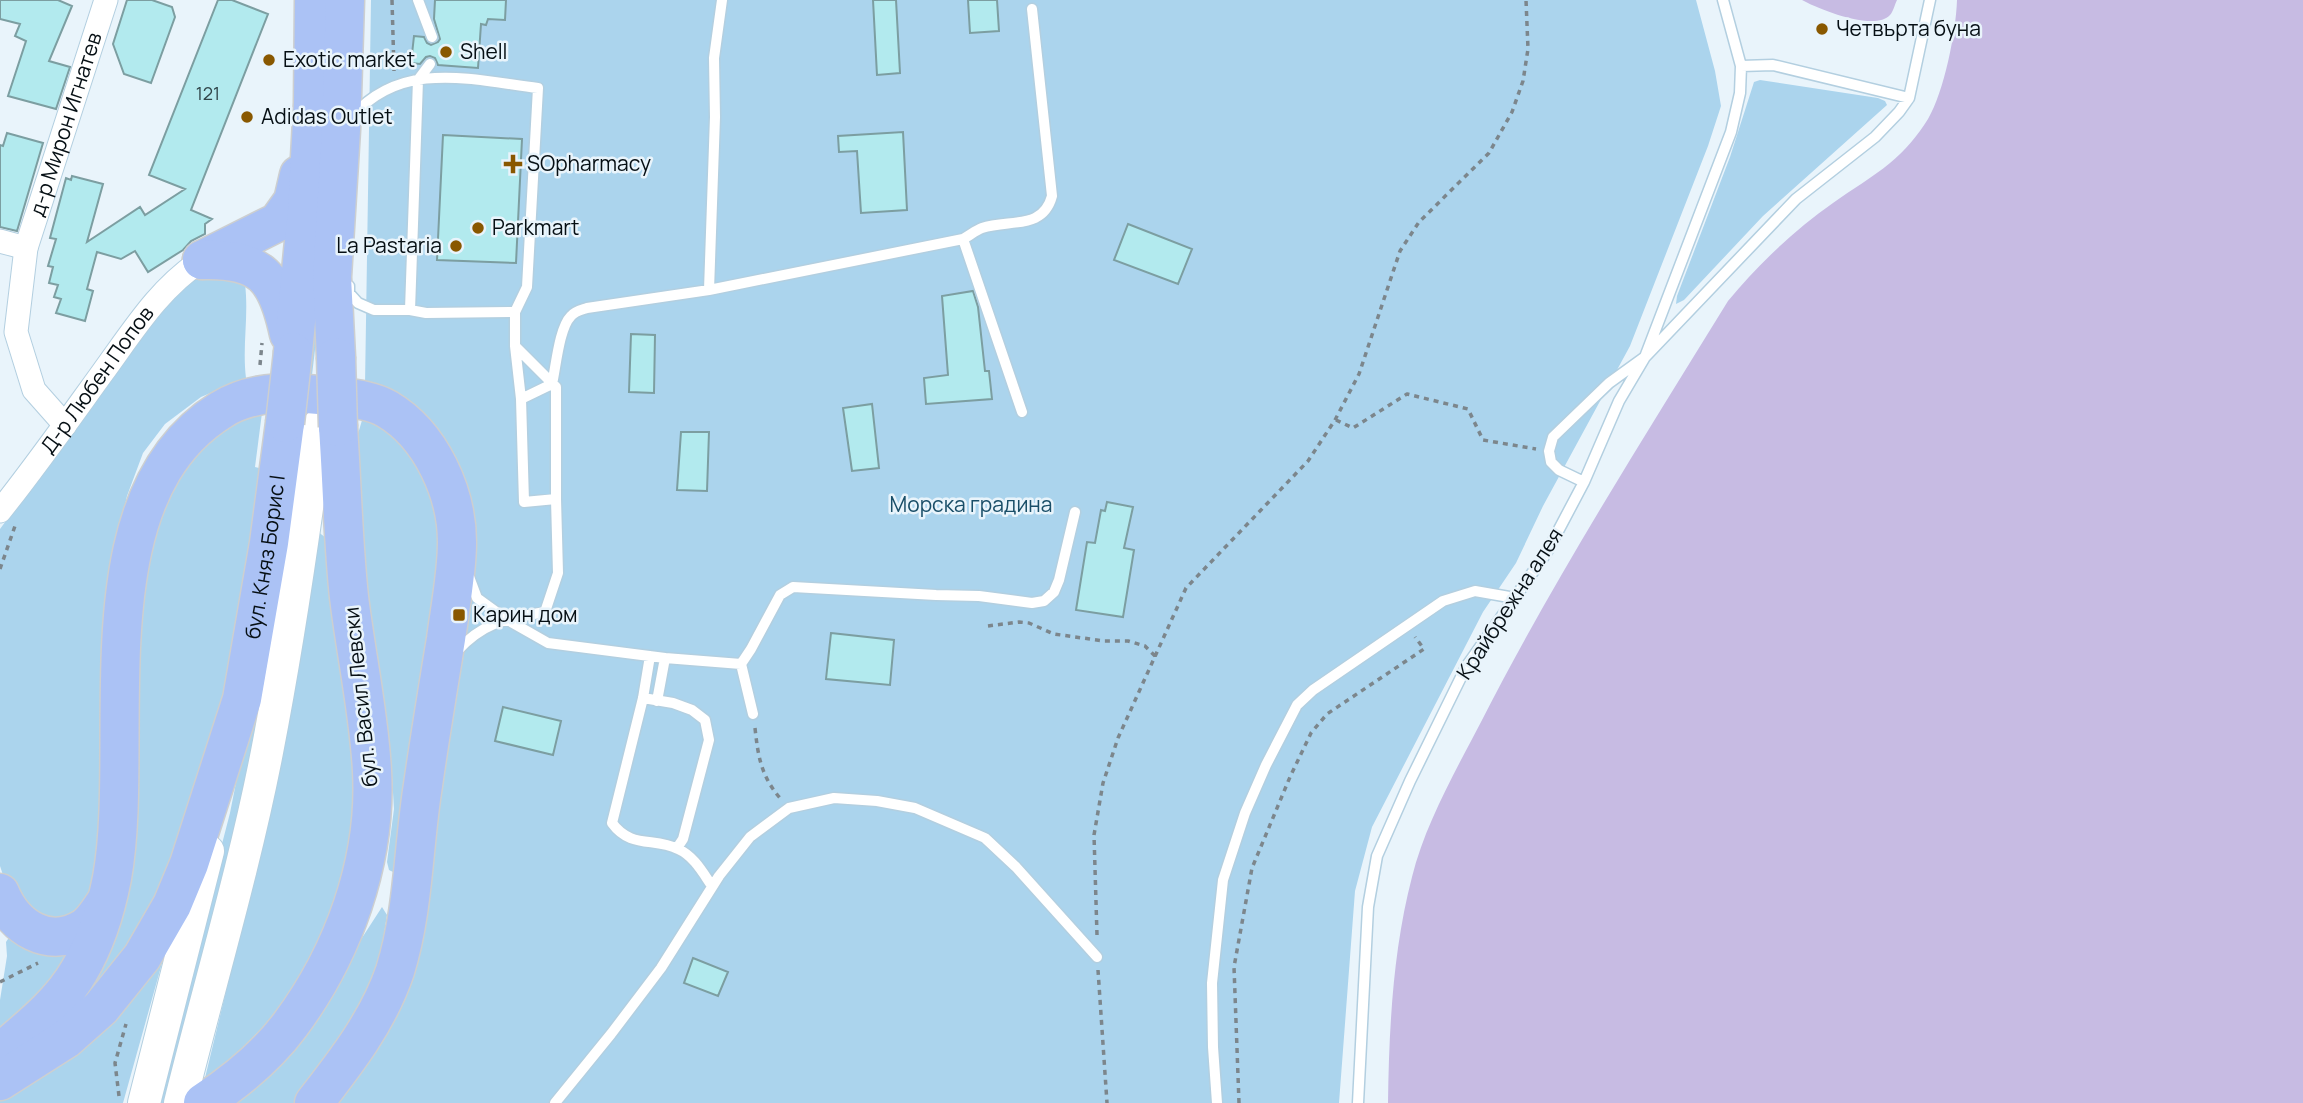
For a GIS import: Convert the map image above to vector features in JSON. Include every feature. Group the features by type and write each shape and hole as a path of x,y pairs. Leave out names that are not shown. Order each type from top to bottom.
{"highway":[{"name":"бул. Княз Борис I","path":"242,699 269,543 314,425 318,355 307,211 313,103 314,0"},
{"path":"341,275 339,229 345,0"},
{"path":"202,260 267,229 286,214 293,201 313,103"},
{"path":"202,260 236,261 257,270 267,278 318,355"},
{"name":"бул. Васил Левски","path":"190,1096 225,1088 263,1055 289,1026 318,982 337,944 363,870 372,814 372,772 349,595 314,425 318,355 341,275"},
{"path":"0,1053 37,1022 80,970 107,901 117,834 122,624 133,554 145,506 162,471 183,442 220,411 252,397 297,393 367,400 388,410 405,424 432,455 450,496 457,542 450,612 420,805 409,918 384,999 369,1028 314,1103"},
{"path":"0,1081 47,1053 84,1024 116,991 153,940 172,905 188,864 242,699"},
{"path":"318,982 415,861"},
{"path":"0,893 10,914 18,922 28,930 49,935 67,935 83,928 107,901"}],"main road":[{"name":"бул. Княз Борис I","path":"190,1096 267,753 293,600 314,425"},
{"name":"бул. Княз Борис I","path":"132,1102 185,947 242,699"}],"street":[{"name":"д-р Мирон Игнатев","path":"65,425 34,390 16,332 26,248 106,0"},
{"path":"0,241 26,248"},
{"name":"Д-р Любен Попов","path":"8,517 65,425 155,300 202,260"}],"lane":[{"path":"418,0 432,37"},
{"path":"709,290 715,117 714,58 722,0"},
{"name":"Крайбрежна алея","path":"1358,1103 1368,906 1377,856 1466,667 1548,552 1584,482 1619,401 1645,357 1731,132 1740,93 1741,66 1723,0"},
{"path":"1584,482 1559,470 1551,462 1549,451 1553,437 1609,383 1645,357 1796,199 1875,137 1899,112 1909,98 1930,0"},
{"path":"552,384 568,319 587,308 709,290 964,239 981,228 1037,218 1045,213 1052,196 1031,9"},
{"path":"410,310 418,80 430,64"},
{"path":"1741,66 1773,65 1909,98"},
{"path":"341,130 375,95 394,85 435,76 538,88 527,286 515,312 515,346 521,399 524,502 556,499"},
{"path":"964,239 1021,412"},
{"path":"341,275 349,293 359,303 374,310 426,313 515,312"},
{"path":"437,692 455,653 472,635 506,619 545,612 558,573 556,387 515,346"},
{"path":"521,399 552,384"},
{"path":"753,714 741,664 779,595 793,587 979,596 1032,603 1044,601 1054,592 1059,580 1075,512"},
{"path":"457,542 477,598 506,619 548,643 665,658 741,664"},
{"path":"1217,1103 1212,983 1223,880 1245,813 1297,705 1313,690 1443,601 1475,591 1515,598"},
{"path":"650,656 643,698 612,823 621,835 677,848 691,858 712,886"},
{"path":"657,701 665,658"},
{"path":"643,698 673,703 692,710 705,720 709,740 683,839 677,848"},
{"path":"555,1103 661,968 712,886 750,837 789,807 834,798 877,801 915,808 985,838 1016,867 1097,957"}],"path":[{"path":"392,0 394,85"},
{"path":"1107,1103 1097,957 1094,835 1103,782 1118,738 1186,588 1308,461 1335,420 1359,374 1400,251 1419,222 1489,153 1512,112 1523,81 1528,49 1526,0"},
{"path":"1335,420 1353,428 1407,394 1468,409 1483,440 1549,451"},
{"path":"0,569 8,517"},
{"path":"988,626 1028,623 1054,634 1128,641 1145,646 1155,656"},
{"path":"1239,1103 1234,967 1252,868 1311,733 1326,714 1424,649 1408,626"},
{"path":"753,714 758,754 767,783 789,807"},
{"path":"0,982 38,963"},
{"path":"127,1019 116,1063 132,1102"}],"green space":[{"name":"Морска градина","path":"371,0 1696,0 1715,71 1721,106 1630,346 1543,506 1516,563 1483,612 1372,827 1355,891 1339,1103 331,1103 372,1048 467,537 365,386"},
{"path":"1760,80 1878,98 1887,105 1763,216 1684,300 1676,304 1730,157 1754,82"},
{"path":"216,269 245,284 246,378 201,397 165,424 143,453 127,496 119,532 109,810 96,900 57,923 11,899 0,866 0,529 176,291 192,274"},
{"path":"309,314 319,316 288,578 269,685 169,1103 155,1103 230,813 250,712"},
{"path":"263,405 255,467 263,469 222,702 188,836 116,974 32,1041 79,992 128,646 175,458"},
{"path":"364,408 423,456 446,536 395,873 389,870 387,862 394,809 392,776 365,569 357,437"},
{"path":"317,531 326,538 355,757 354,833 327,935 275,1015 226,1064 205,1078 236,950"},
{"path":"382,907 387,915 381,953 365,1001 297,1103 217,1103 347,961"},
{"path":"10,936 84,938 0,1042 0,1000 7,956 6,942"},
{"path":"164,956 123,1103 0,1103 0,1093"}],"shaded area":[{"path":"1802,0 1897,0 1890,15 1883,20 1872,21 1846,17"},
{"path":"1957,0 2303,0 2303,1103 1388,1103 1393,989 1400,933 1418,857 1452,778 1569,561 1728,301 1790,237 1890,163 1924,125 1934,107 1944,78 1952,45"}],"building":[{"path":"0,0 58,0 72,6 49,61 70,67 56,109 8,96 26,41 15,36 20,24 0,19"},
{"path":"127,0 152,0 172,7 175,17 151,83 124,74 113,44"},
{"path":"218,0 232,0 268,14 191,210 212,219 205,224 205,234 148,272 135,251 121,259 97,252 87,289 93,291 85,321 56,313 61,299 54,297 58,285 49,283 53,267 48,266 56,239 50,238 66,178 71,180 72,176 103,184 87,242 140,207 145,215 185,189 149,175"},
{"path":"435,0 506,0 505,20 488,19 486,25 481,24 478,68 438,65 435,58 430,56 420,64 411,63 414,36 424,37 431,45 440,39 434,19"},
{"path":"873,0 896,0 900,73 877,75"},
{"path":"968,0 997,0 999,31 970,33"},
{"path":"903,132 907,210 861,213 857,151 839,152 838,136"},
{"path":"7,133 43,143 17,231 0,227 0,145 3,146"},
{"name":"Parkmart","path":"443,135 522,139 516,263 437,260"},
{"path":"1128,224 1192,249 1178,284 1114,260"},
{"path":"973,291 978,307 985,371 989,371 992,399 926,404 924,378 948,375 942,296"},
{"path":"631,334 655,335 654,393 629,392"},
{"path":"872,404 879,468 852,471 843,408"},
{"path":"681,432 709,432 707,491 677,490"},
{"path":"1107,502 1133,507 1124,548 1134,550 1123,617 1076,610 1087,542 1095,543 1101,510 1105,511"},
{"path":"831,633 894,640 890,685 826,679"},
{"path":"503,707 561,721 553,755 495,741"},
{"path":"693,958 728,972 718,996 684,983"}],"place":[{"name":"Четвърта буна","path":"1822,29"},
{"name":"Shell","path":"446,52"},
{"name":"Exotic market","path":"269,60"},
{"name":"Adidas Outlet","path":"247,117"},
{"name":"SOpharmacy","path":"513,164"},
{"name":"Parkmart","path":"478,228"},
{"name":"La Pastaria","path":"456,246"},
{"name":"Карин дом","path":"459,615"}]}
